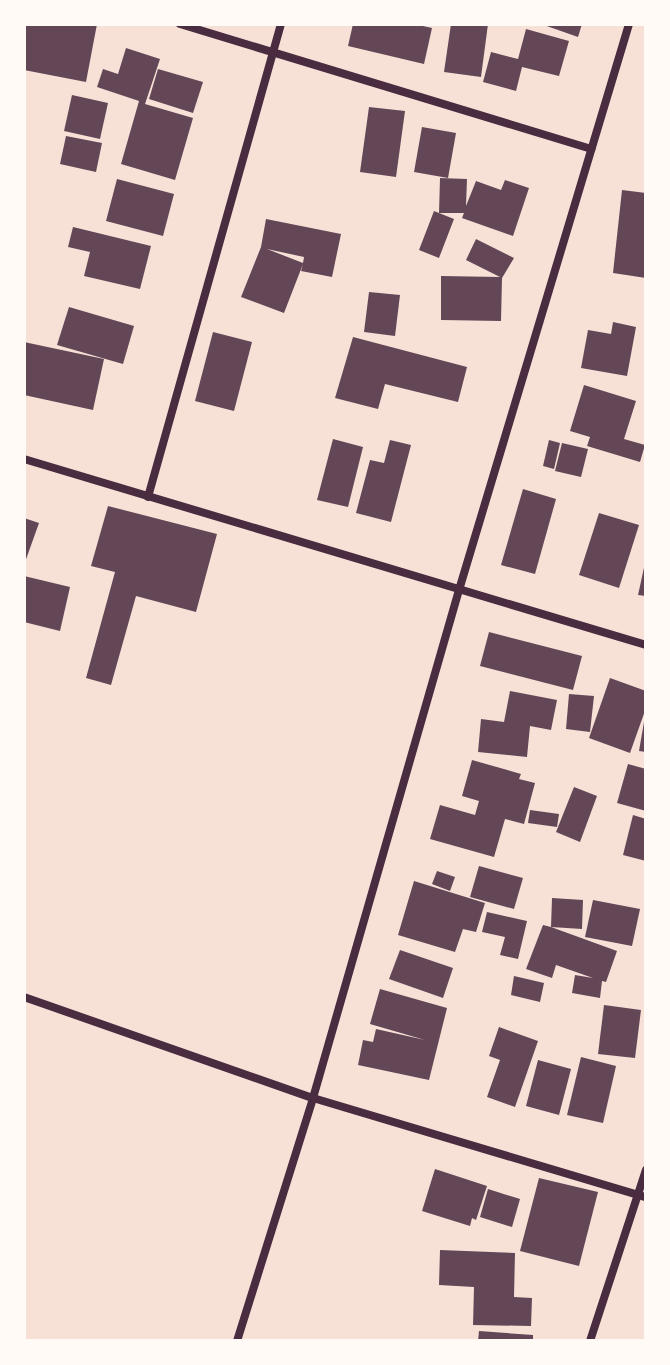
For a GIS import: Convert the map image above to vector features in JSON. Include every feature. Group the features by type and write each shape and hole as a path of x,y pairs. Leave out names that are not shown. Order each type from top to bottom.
{"street":[{"path":"180,24 591,149"},
{"path":"148,497 281,24"},
{"path":"237,1341 313,1098 459,590 629,24"},
{"path":"24,459 646,645"},
{"path":"24,997 313,1098 642,1196"},
{"path":"590,1341 642,1196 646,1170"}],"building":[{"path":"24,24 97,24 86,82 24,70"},
{"path":"353,24 414,24 432,28 424,64 348,46"},
{"path":"451,24 488,24 481,77 444,72"},
{"path":"541,24 582,24 578,37"},
{"path":"526,29 569,41 559,76 522,67 516,91 483,82 491,52 518,59"},
{"path":"126,48 160,59 145,104 193,118 175,180 121,164 139,101 97,87 103,69 118,74"},
{"path":"158,69 203,82 193,113 149,99"},
{"path":"72,95 108,103 100,139 64,131"},
{"path":"369,107 405,111 396,177 360,172"},
{"path":"422,127 456,133 448,178 414,172"},
{"path":"66,136 102,143 96,172 60,164"},
{"path":"440,178 467,179 466,206 476,181 501,190 505,180 529,188 513,236 462,218 464,213 439,213"},
{"path":"117,179 174,194 163,236 106,221"},
{"path":"622,190 646,193 646,278 613,273"},
{"path":"434,211 454,219 439,258 419,250"},
{"path":"266,219 341,234 332,277 301,271 303,264 284,313 241,297 261,247","holes":["267,249 304,257 303,263"]},
{"path":"73,227 151,246 140,289 84,276 90,252 68,247"},
{"path":"476,239 514,258 502,278 501,321 441,320 441,276 500,277 466,260"},
{"path":"369,292 400,295 395,336 364,332"},
{"path":"69,307 134,326 123,364 57,345"},
{"path":"613,322 636,327 627,376 581,368 588,330 611,334"},
{"path":"213,332 252,342 234,411 195,401"},
{"path":"353,337 467,367 458,402 385,384 378,409 335,398"},
{"path":"24,342 104,359 93,410 24,395"},
{"path":"584,385 636,401 624,439 645,445 640,462 587,446 590,437 570,431"},
{"path":"333,439 363,447 348,507 317,500"},
{"path":"390,440 411,445 391,522 356,513 370,460 384,463"},
{"path":"549,440 560,443 554,469 543,466"},
{"path":"562,443 588,449 581,477 555,471"},
{"path":"523,489 556,499 535,574 501,565"},
{"path":"108,506 217,534 196,612 136,596 111,685 86,678 115,572 91,566"},
{"path":"599,513 639,525 619,588 579,575"},
{"path":"24,518 39,523 24,565"},
{"path":"646,563 646,596 638,595"},
{"path":"24,576 70,587 60,631 24,622"},
{"path":"489,632 582,656 573,690 480,666"},
{"path":"610,678 646,691 646,708 630,753 589,738"},
{"path":"510,691 557,700 551,730 530,726 527,757 478,752 481,719 504,722"},
{"path":"569,694 594,696 590,732 566,729"},
{"path":"646,722 646,752 639,751"},
{"path":"472,760 521,774 519,779 535,783 524,824 505,819 494,857 430,839 440,805 475,815 479,801 462,796"},
{"path":"628,764 646,769 646,811 617,803"},
{"path":"574,787 597,796 580,842 556,832"},
{"path":"530,810 559,814 557,827 528,823"},
{"path":"633,815 646,819 646,861 623,855"},
{"path":"479,866 523,878 514,909 470,897"},
{"path":"437,871 455,877 450,891 432,884"},
{"path":"414,881 485,903 476,932 463,929 455,952 398,935"},
{"path":"552,898 583,900 582,929 551,927"},
{"path":"593,900 640,909 632,946 585,937"},
{"path":"487,912 527,921 518,959 500,955 505,937 482,932"},
{"path":"543,925 617,951 606,982 602,981 600,998 572,993 575,975 593,978 556,965 552,978 526,969"},
{"path":"400,950 453,968 443,998 389,979"},
{"path":"514,976 544,983 540,1002 511,995"},
{"path":"380,989 447,1008 429,1080 358,1065 363,1040 373,1042 376,1029 425,1040 370,1024"},
{"path":"604,1005 641,1010 635,1058 598,1054"},
{"path":"499,1027 538,1041 515,1107 487,1097 500,1060 489,1056"},
{"path":"581,1057 616,1066 603,1123 567,1115"},
{"path":"538,1060 571,1069 559,1115 526,1106"},
{"path":"435,1169 487,1186 476,1220 472,1218 470,1226 422,1211"},
{"path":"539,1178 598,1192 579,1266 520,1251"},
{"path":"488,1189 520,1199 512,1227 480,1217"},
{"path":"440,1250 515,1253 514,1297 532,1298 531,1326 473,1325 474,1287 439,1285"},
{"path":"479,1331 533,1335 533,1341 478,1341"}]}
